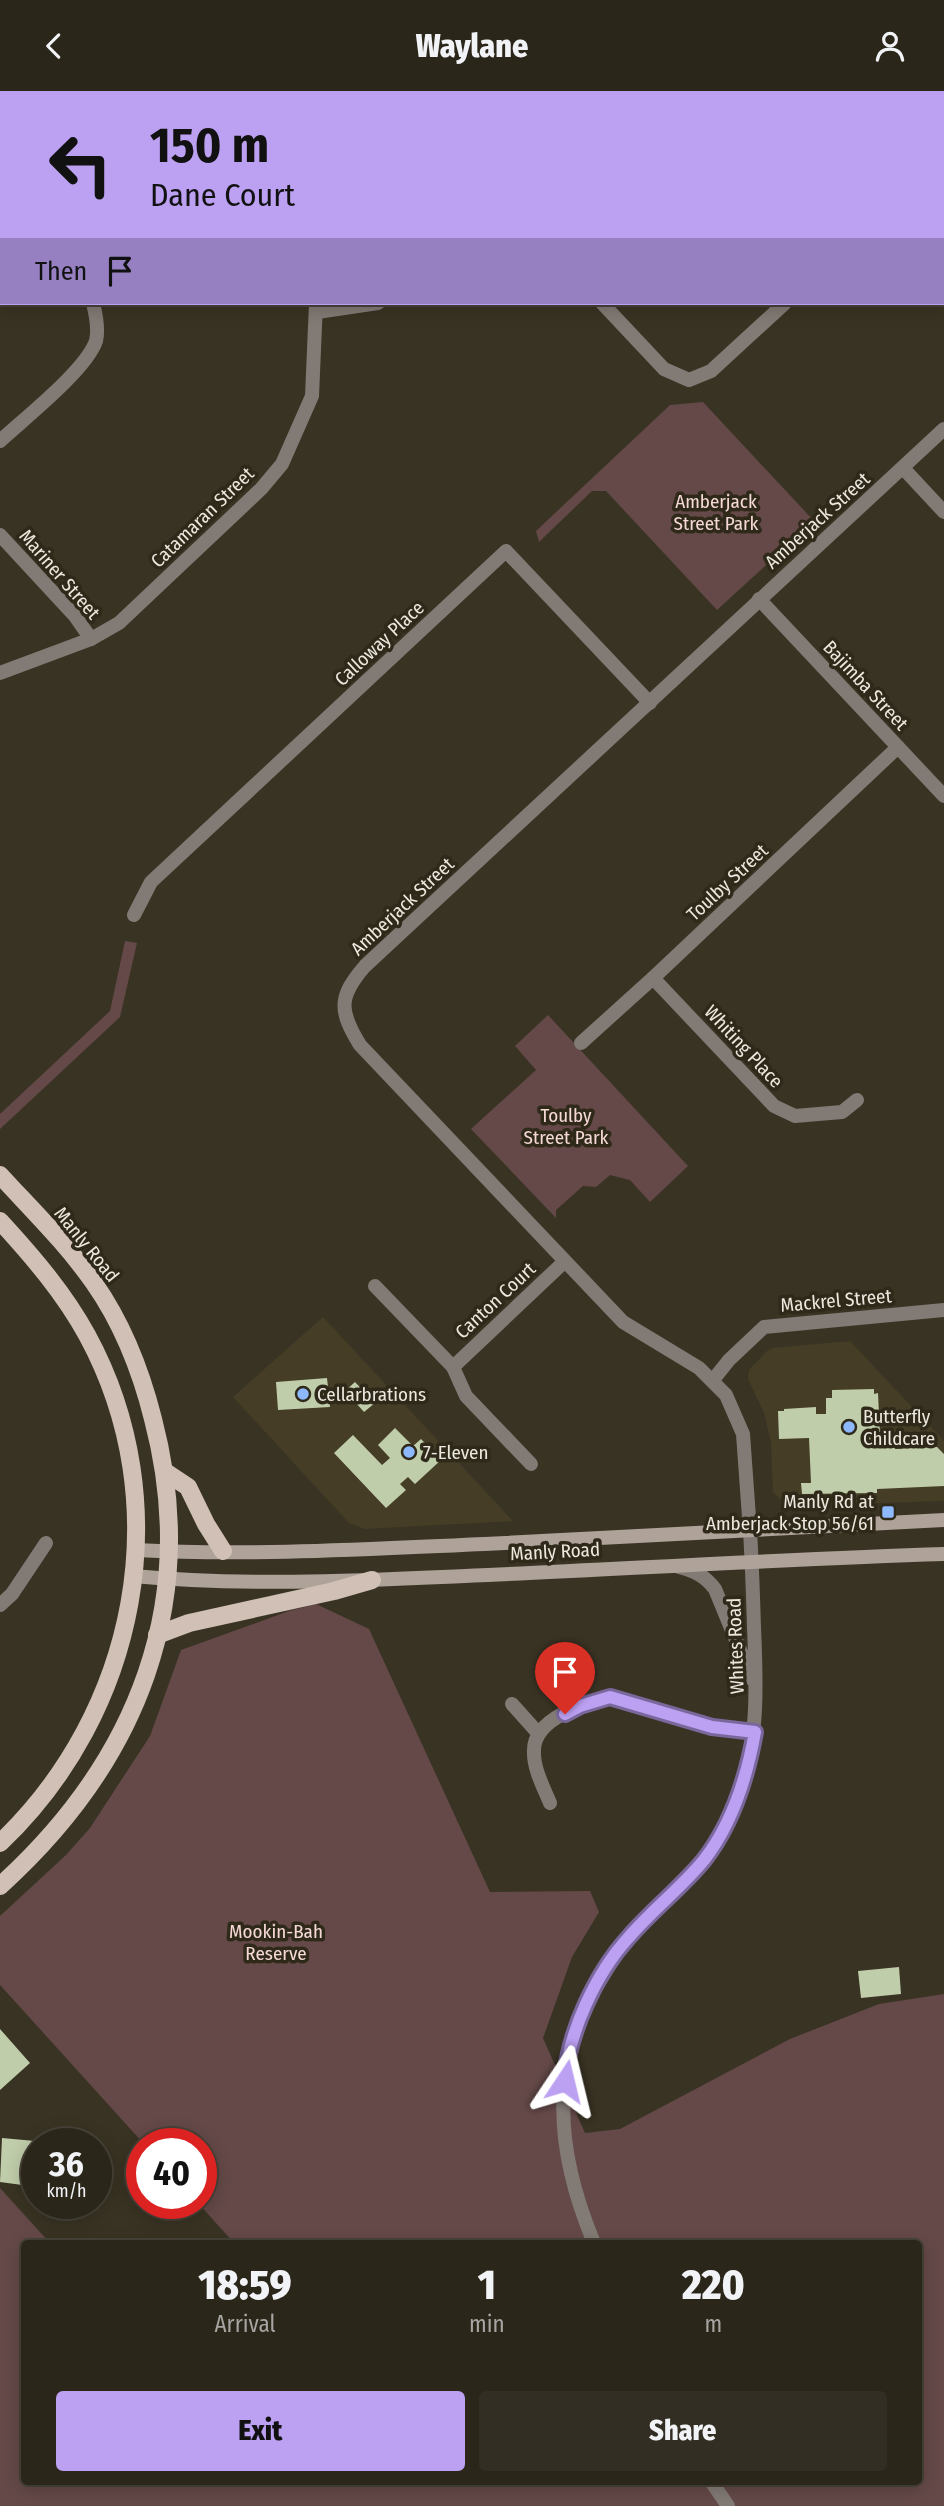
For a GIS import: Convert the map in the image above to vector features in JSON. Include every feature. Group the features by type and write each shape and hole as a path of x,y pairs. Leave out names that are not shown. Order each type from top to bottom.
{"main road":[{"name":"Manly Road","path":"0,1175 67,1249 94,1284 112,1313 139,1373 153,1418 164,1471 169,1552 157,1636 137,1698 112,1752 66,1818 0,1885"},
{"path":"0,1221 55,1284 87,1335 101,1364 116,1401 127,1446 134,1497 136,1550 125,1629 113,1670 89,1726 56,1780 0,1843"},
{"path":"164,1471 188,1487 209,1531 223,1551"},
{"name":"Manly Road","path":"136,1550 169,1552 358,1549 944,1520"},
{"name":"Manly Road","path":"133,1576 167,1579 372,1580 944,1554"},
{"path":"157,1636 189,1623 372,1580"}],"street":[{"path":"0,441 87,360 96,339 97,319 94,305"},
{"path":"317,308 354,305"},
{"path":"604,305 664,369 689,380 711,371 783,305"},
{"name":"Catamaran Street","path":"0,673 91,639 119,623 243,507 282,464 312,395 317,308"},
{"name":"Amberjack Street","path":"750,1531 743,1434 726,1395 699,1368 623,1322 564,1262 360,1045 346,1021 345,999 351,983 365,966 944,429"},
{"path":"903,468 944,512"},
{"name":"Mariner Street","path":"0,535 75,616 91,639"},
{"name":"Calloway Place","path":"134,915 151,882 506,551 650,703"},
{"name":"Bajimba Street","path":"759,599 944,796"},
{"name":"Toulby Street","path":"582,1043 898,747"},
{"name":"Whiting Place","path":"653,978 774,1106 795,1116 842,1112 857,1100"},
{"name":"Canton Court","path":"453,1367 564,1262"},
{"path":"374,1286 453,1367 466,1396 531,1464"},
{"name":"Mackrel Street","path":"713,1380 729,1360 764,1327 944,1310"},
{"name":"Whites Road","path":"593,2240 581,2212 566,2160 563,2103 566,2059 590,1993 627,1938 704,1860 733,1811 750,1761 755,1732 757,1690 750,1531"},
{"path":"0,1605 12,1594 46,1543"},
{"path":"676,1566 696,1572 707,1579 715,1589 757,1690"},
{"path":"550,1803 536,1767 533,1749 538,1733 549,1723 580,1706 610,1697 712,1727 755,1732"},
{"path":"512,1703 538,1733"},
{"path":"714,2485 729,2506"}],"shaded area":[{"path":"323,1317 513,1521 365,1529 349,1523 233,1397"},
{"name":"Butterfly Childcare","path":"850,1341 944,1441 944,1501 790,1506 773,1493 771,1443 764,1413 748,1379 749,1370 773,1348"}],"green space":[{"name":"Amberjack Street Park","path":"703,402 814,521 717,610 606,491 592,491 539,542 536,531 670,405"},
{"path":"125,941 137,943 120,1017 0,1129 0,1114 110,1011"},
{"name":"Toulby Street Park","path":"548,1015 688,1166 650,1202 630,1180 610,1175 596,1187 583,1186 556,1210 556,1218 471,1129 536,1070 515,1046"},
{"name":"Mookin-Bah Reserve","path":"316,1604 369,1629 490,1892 590,1891 599,1912 572,1957 543,2038 585,2133 620,2129 790,2039 879,2004 944,1994 944,2506 0,2506 0,2188 21,2211 21,2219 28,2219 47,2240 21,2240 21,2485 922,2485 922,2240 231,2240 212,2219 217,2219 217,2128 130,2128 0,1985 0,1916 66,1855 90,1828 150,1736 181,1650"}],"building":[{"name":"Cellarbrations","path":"327,1378 330,1407 278,1410 276,1382"},
{"path":"355,1382 375,1403 364,1412 345,1391"},
{"path":"874,1389 874,1394 878,1393 880,1436 895,1436 895,1449 937,1447 944,1454 944,1486 877,1489 877,1493 802,1494 801,1483 811,1483 809,1438 779,1439 778,1411 816,1407 816,1414 826,1414 826,1398 832,1398 832,1390"},
{"path":"395,1428 413,1446 421,1439 441,1460 415,1484 408,1477 400,1484 406,1490 386,1508 334,1453 353,1435 382,1465 390,1458 378,1445"},
{"path":"899,1967 901,1994 861,1998 858,1971"},
{"path":"0,2029 30,2063 0,2090"},
{"path":"2,2138 21,2140 21,2185 0,2182"}],"place":[{"name":"Cellarbrations","path":"303,1394"},
{"name":"Butterfly Childcare","path":"849,1427"},
{"name":"7-Eleven","path":"409,1452"},
{"name":"Manly Rd at Amberjack Stop 56/61","path":"888,1512"}],"route":[{"path":"565,1714 580,1706 610,1697 712,1727 755,1732 750,1761 733,1811 704,1860 627,1938 590,1993 566,2059 565,2081"}]}
